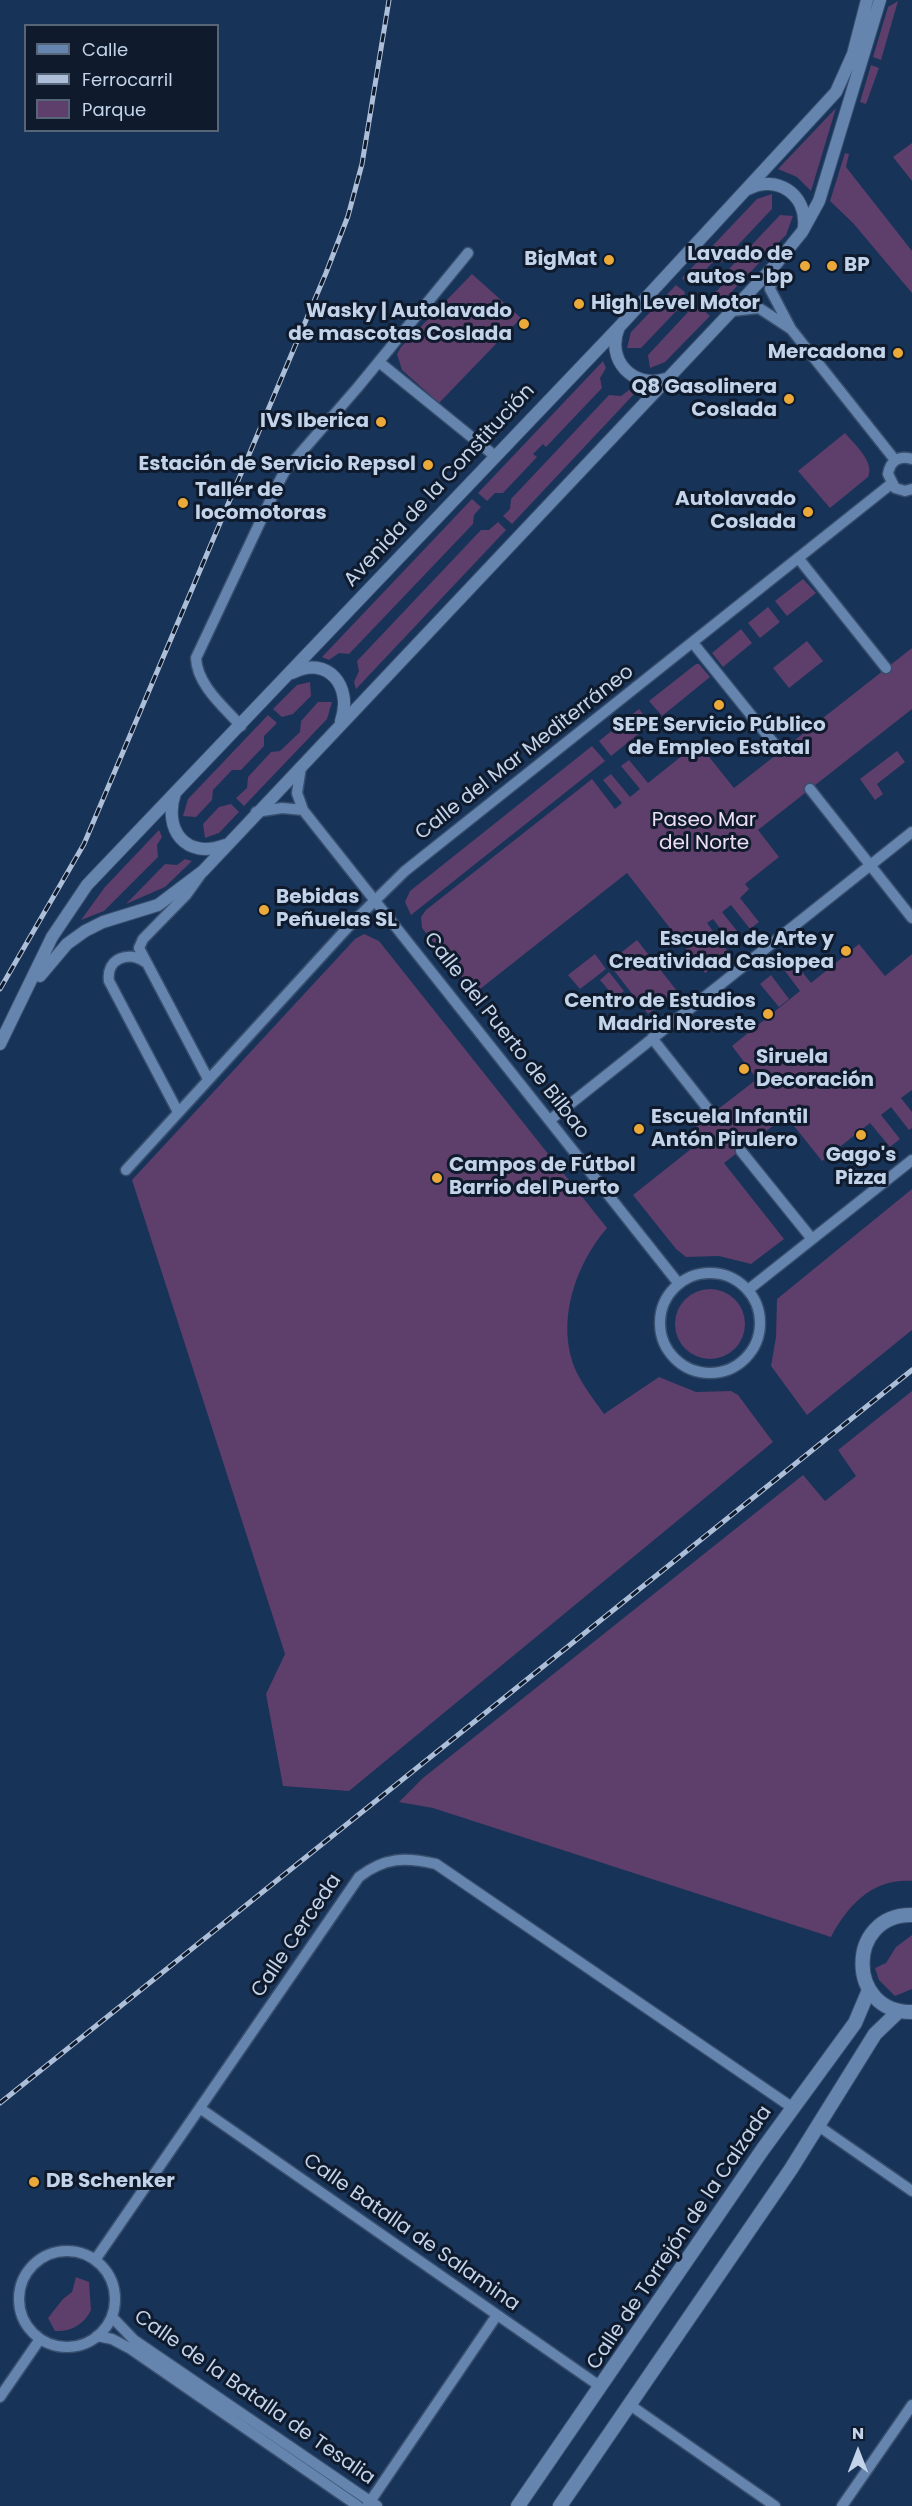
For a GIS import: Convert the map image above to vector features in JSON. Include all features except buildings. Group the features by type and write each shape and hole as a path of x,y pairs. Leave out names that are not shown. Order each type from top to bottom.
{"main road":[{"path":"906,2012 882,2003 869,1990 863,1975 862,1959 866,1943 875,1930 888,1920 912,1915"},
{"name":"Calle de Torrejón de la Calzada","path":"518,2506 793,2108 855,2023 869,1990"},
{"path":"560,2506 790,2169 875,2034 906,2012"}],"street":[{"name":"Avenida de la Constitución","path":"26,993 52,937 81,893 620,326 836,92 853,54 867,0"},
{"path":"0,1044 26,993 51,961 75,938 103,922 164,902 202,871 776,264 802,232 819,201 880,0"},
{"path":"747,189 769,183 790,190 803,209 802,232"},
{"path":"241,726 198,674 197,653 285,471 379,362 468,253"},
{"path":"776,264 770,289 791,329 896,460"},
{"path":"732,310 759,308 791,329"},
{"path":"620,326 615,349 625,370 644,381 666,379"},
{"path":"379,362 495,456"},
{"path":"912,459 896,460 889,469 891,484 900,490 912,489"},
{"name":"Calle del Mar Mediterráneo","path":"126,1170 375,900 405,871 891,484"},
{"path":"799,559 886,668"},
{"path":"693,643 780,751"},
{"path":"290,674 299,669 318,668 334,677 345,698 341,722"},
{"name":"Calle del Puerto de Bilbao","path":"302,764 297,785 303,810 679,1284"},
{"path":"810,789 912,918"},
{"path":"175,792 170,812 171,822 181,839 206,850 226,844"},
{"path":"256,812 282,808 303,810"},
{"path":"550,1120 912,832"},
{"path":"202,871 192,889 141,941 139,950 208,1079"},
{"path":"145,963 130,956 118,959 109,970 109,981 178,1112"},
{"path":"652,1038 712,1114"},
{"path":"741,1151 812,1239"},
{"path":"748,1290 912,1160"},
{"path":"715,1273 733,1279 748,1290 759,1310 760,1333 756,1344 742,1362 733,1368 711,1374 699,1372 679,1363 662,1337 662,1308 679,1284 696,1275 715,1273"},
{"name":"Calle Cerceda","path":"95,2260 359,1877 374,1865 395,1860 415,1859 435,1864 793,2108"},
{"name":"Calle Batalla de Salamina","path":"201,2109 601,2387"},
{"path":"817,2125 912,2191"},
{"path":"56,2252 76,2252 95,2260 106,2271 113,2286 115,2302 112,2317 98,2336 79,2346 59,2346 40,2339 26,2324 19,2305 21,2285 38,2261 56,2252"},
{"path":"372,2504 497,2315"},
{"name":"Calle de la Batalla de Tesalia","path":"112,2317 134,2340 372,2504"},
{"name":"Calle de la Batalla de Tesalia","path":"98,2336 112,2339 129,2348 358,2506"},
{"path":"0,2397 40,2339"},
{"path":"630,2405 775,2506"},
{"path":"842,2506 912,2405"}],"green space":[{"path":"898,1 881,60 873,57 888,7"},
{"path":"871,65 879,68 866,104 860,102"},
{"path":"836,108 811,191 797,177 778,169"},
{"path":"912,143 912,181 893,157"},
{"path":"845,153 849,154 846,167 912,251 912,293 853,223 830,201"},
{"path":"772,194 772,209 721,263 712,263 690,286 682,278 757,199"},
{"path":"780,215 793,216 786,235 715,309 707,301 727,280 729,269"},
{"path":"472,274 521,318 439,403 402,370 397,354 401,347"},
{"path":"676,285 685,292 682,305 641,348 627,348 631,332"},
{"path":"701,308 710,316 665,362 650,368 648,355 689,311"},
{"path":"603,361 606,368 600,378 602,388 546,447 543,444 533,454 537,457 503,493 495,493 487,501 478,493"},
{"path":"629,390 636,392 512,524 503,516 510,509 511,499 609,395 621,396"},
{"path":"845,433 869,465 868,477 830,508 798,471"},
{"path":"472,499 481,507 474,515 473,524 349,654 339,653 329,660 322,657"},
{"path":"498,522 506,530 356,689 354,682 359,671 357,661 481,530 489,530"},
{"path":"803,579 816,593 787,616 775,601"},
{"path":"768,607 780,622 760,638 748,623"},
{"path":"741,629 752,643 723,667 712,653"},
{"path":"807,641 823,661 789,688 773,668"},
{"name":"Paseo Mar del Norte","path":"912,648 912,709 758,830 779,857 745,884 749,889 740,898 759,922 750,929 731,905 722,912 741,936 731,943 713,919 707,923 730,954 705,973 627,873 475,993 422,928 421,917 426,910 592,779 615,809 622,803 603,780 611,774 630,797 640,789 621,766 629,760 648,783 698,743 734,788"},
{"path":"699,664 710,677 662,716 649,701"},
{"path":"310,682 311,696 293,714 282,717 273,709 297,685"},
{"path":"318,702 332,702 327,719 244,806 236,798 247,788 248,777 271,752 280,751 300,732 301,721"},
{"path":"639,709 651,724 611,756 599,741"},
{"path":"268,715 277,723 264,736 264,746 241,770 232,770 213,790 212,800 196,817 183,816 188,799"},
{"path":"592,746 605,761 411,915 405,902 410,891"},
{"path":"897,751 905,762 877,784 883,794 875,800 860,779"},
{"path":"231,804 239,812 219,833 205,838 203,824 219,807"},
{"path":"159,830 162,837 157,845 158,857 104,911 81,920 105,887"},
{"path":"185,859 192,861 165,887 126,904 165,864 177,865"},
{"path":"364,934 379,941 607,1228 586,1259 578,1277 568,1314 567,1334 576,1371 604,1414 659,1377 696,1392 731,1391 738,1395 773,1442 349,1791 283,1786 266,1694 285,1654 132,1180 355,939"},
{"path":"637,940 677,991 648,1014 608,963"},
{"path":"859,944 885,976 912,954 912,1090 901,1098 912,1112 912,1128 909,1130 891,1107 881,1115 900,1139 890,1147 870,1123 822,1161 786,1116 724,1163 784,1239 751,1264 719,1256 686,1257 676,1249 633,1195 696,1145 695,1127 757,1079 732,1046 800,991 782,967 792,959 811,983"},
{"path":"595,954 606,969 580,989 568,975"},
{"path":"609,972 624,991 615,998 600,980"},
{"path":"771,975 789,999 779,1007 760,984"},
{"path":"912,1189 912,1330 807,1415 771,1366 776,1337 777,1299"},
{"path":"710,1289 723,1292 735,1299 742,1311 745,1324 742,1337 735,1349 723,1356 710,1359 697,1356 685,1349 678,1337 675,1324 678,1311 685,1299 697,1292"},
{"path":"912,1391 912,1881 885,1884 863,1896 845,1914 831,1937 433,1808 399,1802 423,1778 803,1475 825,1501 856,1476 838,1450"},
{"path":"912,1935 912,1989 895,1996 879,1980 875,1968 886,1963 896,1947"},
{"path":"76,2277 89,2282 91,2310 85,2320 76,2326 55,2331 48,2318 63,2299 72,2292"}],"railway":[{"path":"0,989 84,844 326,273 348,216 362,164 389,0"},
{"path":"0,2103 912,1370"}],"place":[{"name":"BigMat","path":"609,260"},
{"name":"Lavado de autos - bp","path":"805,266"},
{"name":"BP","path":"832,266"},
{"name":"High Level Motor","path":"579,304"},
{"name":"Wasky | Autolavado de mascotas Coslada","path":"524,324"},
{"name":"Mercadona","path":"898,353"},
{"name":"Q8 Gasolinera Coslada","path":"789,399"},
{"name":"IVS Iberica","path":"381,422"},
{"name":"Estación de Servicio Repsol","path":"428,465"},
{"name":"Taller de locomotoras","path":"183,503"},
{"name":"Autolavado Coslada","path":"808,512"},
{"name":"SEPE Servicio Público de Empleo Estatal","path":"719,705"},
{"name":"Bebidas Peñuelas SL","path":"264,910"},
{"name":"Escuela de Arte y Creatividad Casiopea","path":"846,951"},
{"name":"Centro de Estudios Madrid Noreste","path":"768,1014"},
{"name":"Siruela Decoración","path":"744,1069"},
{"name":"Escuela Infantil Antón Pirulero","path":"639,1129"},
{"name":"Gago's Pizza","path":"861,1135"},
{"name":"Campos de Fútbol Barrio del Puerto","path":"437,1178"},
{"name":"DB Schenker","path":"34,2182"}]}
